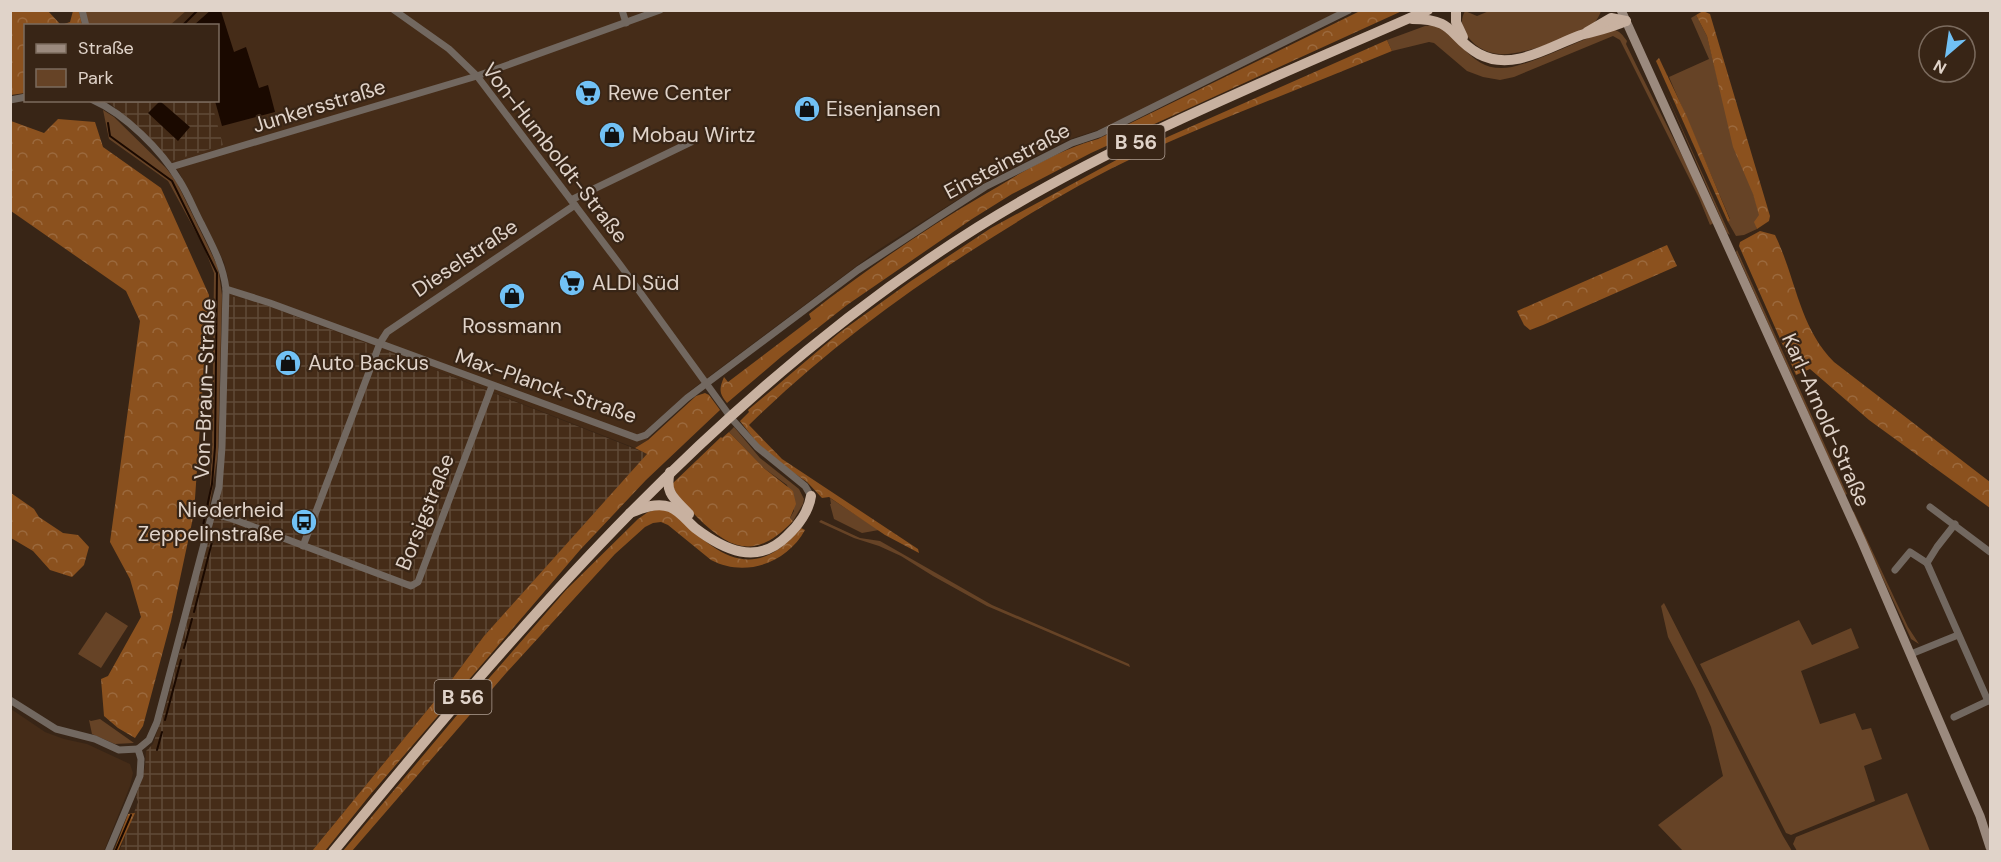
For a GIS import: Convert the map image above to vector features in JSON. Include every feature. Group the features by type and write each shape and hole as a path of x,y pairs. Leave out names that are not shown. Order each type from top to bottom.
{"highway":[{"name":"B 56","path":"333,852 534,614 627,514 720,424 803,351 876,295 978,227 1056,182 1157,131 1428,10"},
{"path":"1456,10 1457,25 1467,45"},
{"path":"1599,24 1604,10"},
{"path":"1581,35 1611,18 1626,21"},
{"path":"1408,19 1441,23 1474,51 1488,58 1508,60 1532,55 1581,35 1626,21"},
{"path":"670,472 667,486 669,492 714,541"},
{"path":"627,514 656,505 671,507 726,548 740,552 755,552 781,542 792,531 807,510 811,496"}],"main road":[{"name":"Karl-Arnold-Straße","path":"1621,10 1911,654 1980,816 1990,847"}],"street":[{"name":"Von-Humboldt-Straße","path":"394,10 449,49 477,76 735,423 757,447 805,486 811,496"},
{"path":"622,10 626,23"},
{"name":"Junkersstraße","path":"171,167 477,76 660,10"},
{"name":"Einsteinstraße","path":"707,384 858,270 985,188 1072,143 1099,134 1349,10"},
{"name":"Von-Braun-Straße","path":"104,103 171,167 181,182 218,255 226,289 219,488 157,722 149,740 138,749"},
{"name":"Dieselstraße","path":"303,546 380,344 387,332 573,203 691,142"},
{"name":"Max-Planck-Straße","path":"226,289 637,438 646,435 687,398 707,384"},
{"name":"Borsigstraße","path":"213,514 230,518 411,586 418,582 492,386"},
{"path":"1930,507 1990,552"},
{"path":"1927,563 1955,524"},
{"path":"1895,570 1910,552 1927,563 1989,700 1954,717"},
{"path":"1911,654 1958,635"},
{"path":"10,700 56,729 95,739 119,750 138,749 141,759 140,776 108,852"}],"shaded area":[{"path":"211,10 221,11 234,52 246,47 259,88 268,85 275,112 222,126 215,102 219,102 219,24 195,24"},
{"path":"186,11 1343,11 1155,104 1098,130 1067,140 982,184 878,250 691,390 644,432 648,440 635,448 255,301 229,296 224,262 179,172 126,116 108,102 219,102 219,24 170,24"},
{"path":"113,102 211,102 223,145 169,160 112,105"},
{"path":"161,102 190,127 178,141 148,113"},
{"path":"229,296 255,301 648,454 484,636 447,686 312,851 119,852 138,802 136,796 145,767 146,751 153,744 166,705 222,484"},
{"path":"11,709 45,732 87,744 130,764 133,773 130,786 104,851 11,851"}],"green space":[{"path":"10,11 48,11 60,24 24,24 24,93 11,95"},
{"path":"73,11 79,11 82,24 64,24 70,22"},
{"path":"79,11 186,11 171,24 82,24"},
{"path":"1360,11 1402,11 1091,153 1012,194 847,305 727,403 722,396 721,388 724,377 728,382 811,319 809,314 852,281 963,207 1041,162 1098,139"},
{"path":"1465,11 1477,16 1489,11 1601,11 1594,23 1580,32 1544,46 1518,53 1499,54 1479,48 1471,41 1462,24"},
{"path":"1703,11 1710,14 1770,216 1769,221 1757,229 1754,222 1759,215 1753,194 1733,147 1707,36 1696,15"},
{"path":"1696,15 1707,36 1721,92 1760,215 1755,222 1757,229 1744,235 1736,236 1728,222 1730,219 1669,77 1709,59 1691,18"},
{"path":"1434,25 1453,37 1477,60 1498,68 1512,67 1531,61 1606,31 1619,32 1627,41 1626,44 1714,223 1710,225 1699,198 1620,40 1613,36 1514,77 1500,80 1467,71 1434,43 1429,42 1392,51 1387,40"},
{"path":"1387,40 1392,51 1124,162 1030,214 928,279 866,324 777,398 749,425 782,459 918,549 919,553 885,535 829,497 822,498 807,482 758,444 740,421 749,412 748,410 839,333 911,281 991,228 1120,158"},
{"path":"1659,58 1687,117 1730,220 1728,222 1656,61"},
{"path":"1663,86 1730,235 1727,233"},
{"path":"103,110 114,117 166,168 176,181 218,267 222,295 218,453 209,510 214,273 204,247 168,181 109,139"},
{"path":"58,119 95,122 103,147 161,188 209,295 194,513 171,621 143,726 135,738 104,716 101,679 108,676 141,617 130,579 110,542 140,321 126,291 11,211 11,121 44,133"},
{"path":"1760,231 1775,235 1805,318 1822,348 1834,362 1990,482 1990,508 1869,420 1810,369 1796,375 1739,246 1740,242"},
{"path":"1667,245 1677,266 1543,325 1530,330 1524,325 1517,311"},
{"path":"1737,250 1847,494 1845,495 1736,252"},
{"path":"705,393 720,410 646,480 580,550 370,795 325,851 312,851 447,686 484,636 647,454 635,448 648,440 696,396"},
{"path":"734,427 760,458 799,489 804,499 793,521 790,518 794,511 787,485 765,469 729,432"},
{"path":"729,432 765,469 793,491 796,504 790,518 793,521 780,533 756,546 733,544 722,538 697,517 677,494 672,484"},
{"path":"11,493 34,509 39,517 63,533 78,535 89,547 84,565 72,577 50,570 33,551 11,538"},
{"path":"830,498 879,530 862,533 834,519"},
{"path":"659,509 668,510 706,542 736,558 751,559 767,556 784,545 801,528 805,530 788,551 776,559 764,564 738,568 711,560 668,525 661,522 645,527 615,554 507,672 352,851 342,852 566,590 638,519 648,512"},
{"path":"1851,510 1854,512 1908,627 1919,644 1911,639"},
{"path":"821,520 860,538 880,541 992,605 1129,664 1130,667 987,606 901,556 854,538 819,522"},
{"path":"1664,603 1792,851 1683,851 1658,825 1723,776 1711,727 1695,689 1668,637 1661,606"},
{"path":"106,612 128,626 101,668 78,654"},
{"path":"1799,620 1812,645 1851,628 1859,648 1801,671 1820,724 1855,713 1862,730 1871,728 1882,759 1864,766 1875,801 1791,835 1786,833 1700,664"},
{"path":"100,719 134,743 115,744 92,734 89,720"},
{"path":"1907,793 1930,851 1797,851 1793,844 1796,837"},
{"path":"135,813 118,851 114,851 128,814"}],"waterway":[{"path":"184,24 198,10"},
{"path":"108,123 110,136 172,181 217,273 215,447 212,484 202,530"},
{"path":"194,612 213,538"},
{"path":"184,648 192,619"},
{"path":"165,720 181,660"},
{"path":"157,750 162,732"},
{"path":"115,852 131,815"}],"place":[{"name":"Rewe Center","path":"588,93"},
{"name":"Eisenjansen","path":"807,109"},
{"name":"Mobau Wirtz","path":"612,135"},
{"name":"ALDI Süd","path":"572,283"},
{"name":"Rossmann","path":"512,296"},
{"name":"Auto Backus","path":"288,363"},
{"name":"Niederheid Zeppelinstraße","path":"304,522"}]}
